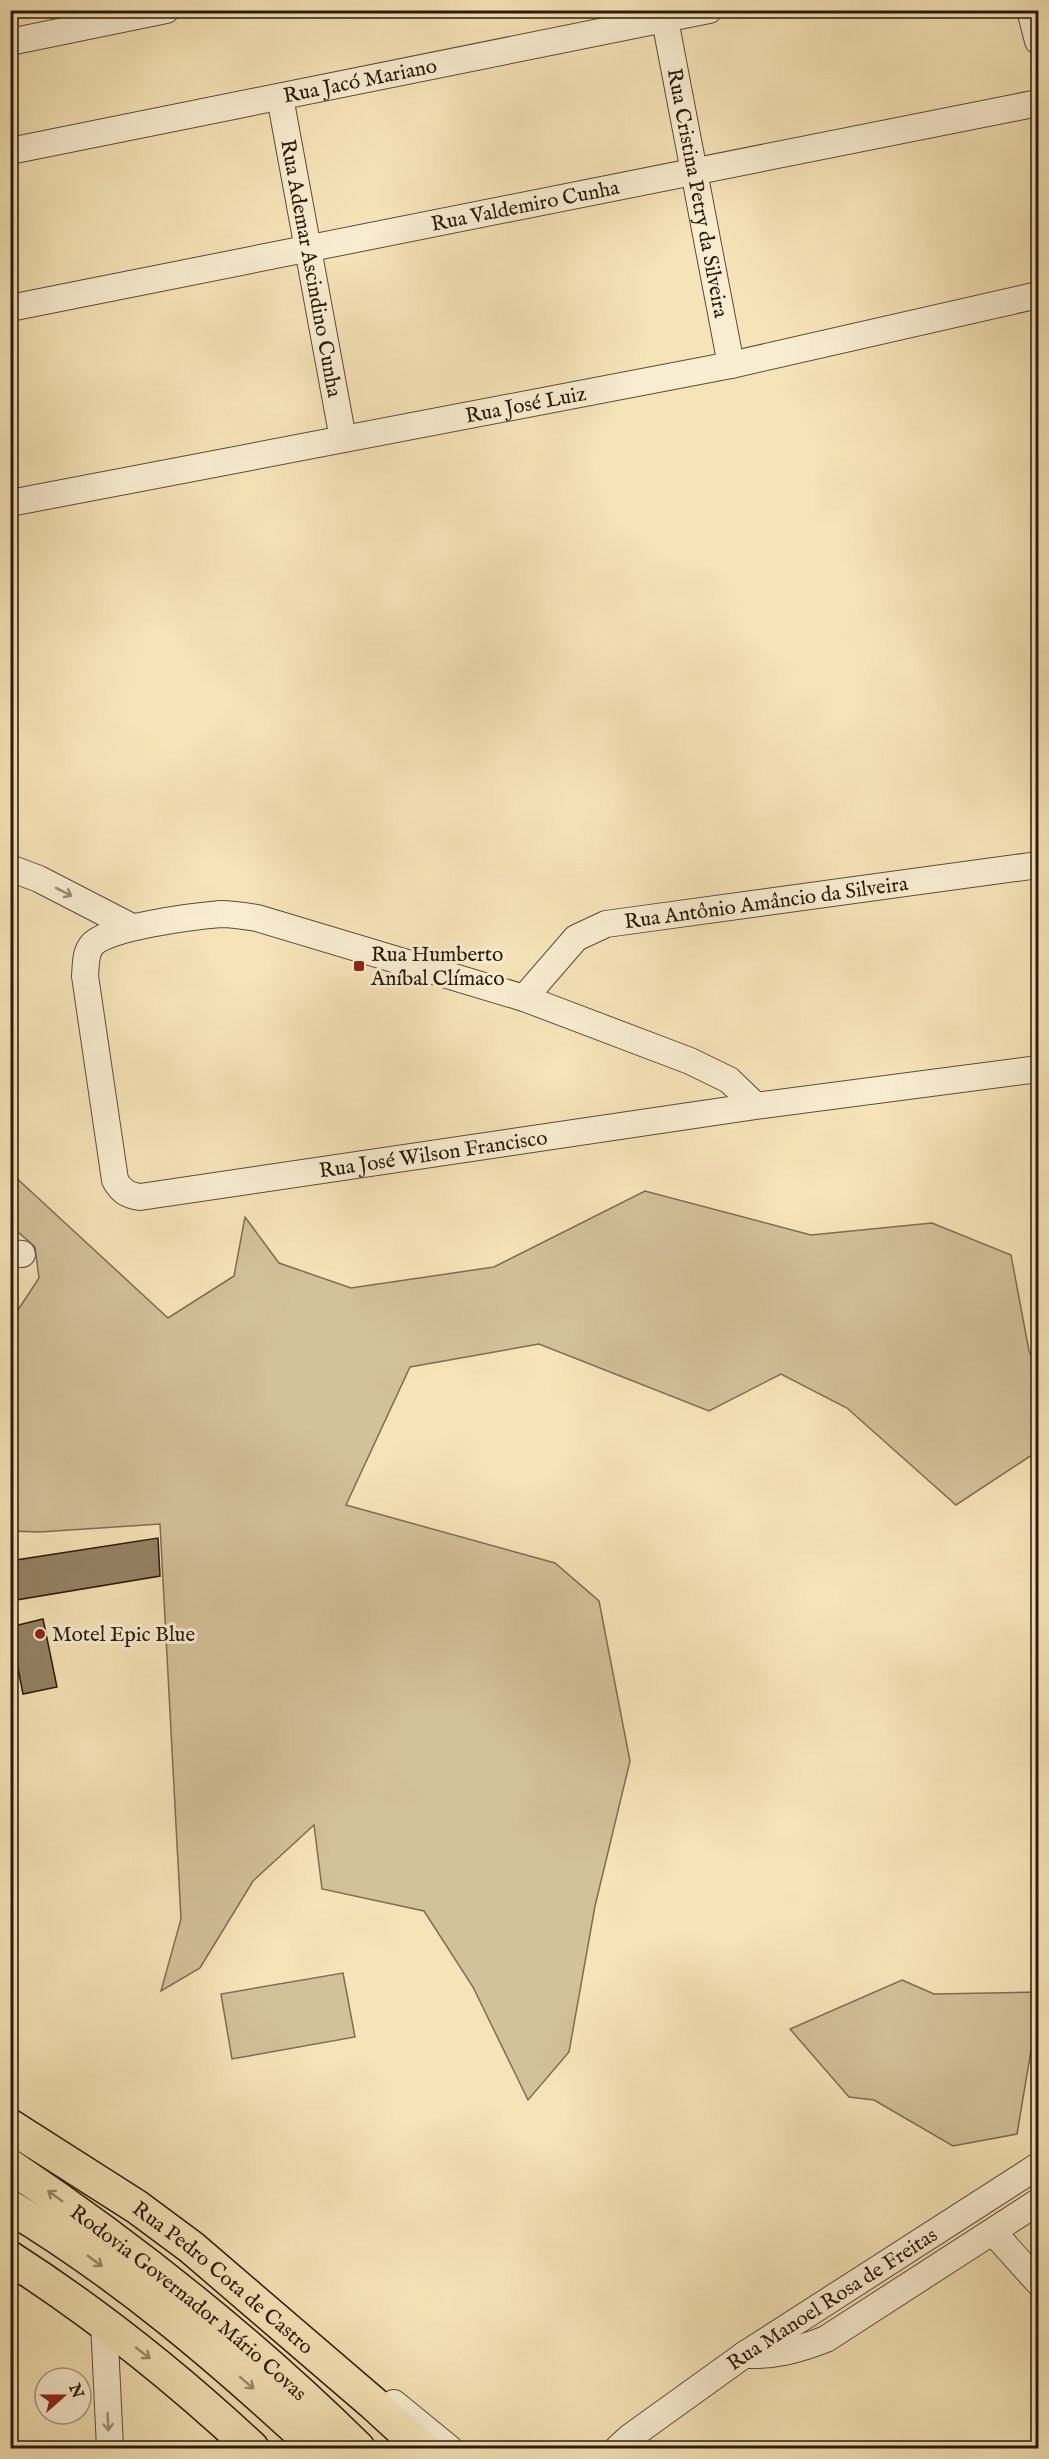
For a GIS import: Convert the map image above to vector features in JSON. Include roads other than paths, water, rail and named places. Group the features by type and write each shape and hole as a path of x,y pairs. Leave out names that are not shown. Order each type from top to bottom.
{"main road":[{"name":"Rua Pedro Cota de Castro","path":"10,2126 137,2207 191,2247 422,2448"},
{"name":"Rodovia Governador Mário Covas","path":"10,2166 157,2270 206,2309 272,2366 358,2448"},
{"name":"Rodovia Governador Mário Covas","path":"10,2207 81,2252 136,2291 197,2340 317,2448"},
{"path":"10,2258 104,2322 158,2365 252,2448"}],"street":[{"path":"10,42 166,10"},
{"name":"Rua Jacó Mariano","path":"10,151 709,10"},
{"path":"1030,10 1038,41"},
{"name":"Rua Cristina Petry da Silveira","path":"664,20 731,365"},
{"name":"Rua Ademar Ascindino Cunha","path":"280,97 343,440"},
{"name":"Rua Valdemiro Cunha","path":"10,308 1038,103"},
{"name":"Rua José Luiz","path":"10,503 731,365 1038,296"},
{"name":"Rua Antônio Amâncio da Silveira","path":"524,998 576,938 606,924 1038,865"},
{"path":"10,868 39,879 132,927 221,914 257,918 524,998 711,1070 729,1080 756,1106"},
{"name":"Rua José Wilson Francisco","path":"132,927 98,938 91,945 86,957 85,976 115,1180 120,1189 129,1195 140,1197 756,1106 1038,1069"},
{"name":"Rua Manoel Rosa de Freitas","path":"603,2448 624,2443 744,2355 1038,2166"},
{"path":"744,2355 771,2356 796,2351 826,2339 1038,2202"},
{"path":"993,2232 1038,2282"},
{"path":"924,2238 956,2254"},
{"path":"104,2322 110,2448"},
{"path":"290,2331 392,2401 448,2448"}],"place":[{"name":"Rua Humberto Aníbal Clímaco","path":"359,966"},
{"name":"Motel Epic Blue","path":"40,1634"}]}
